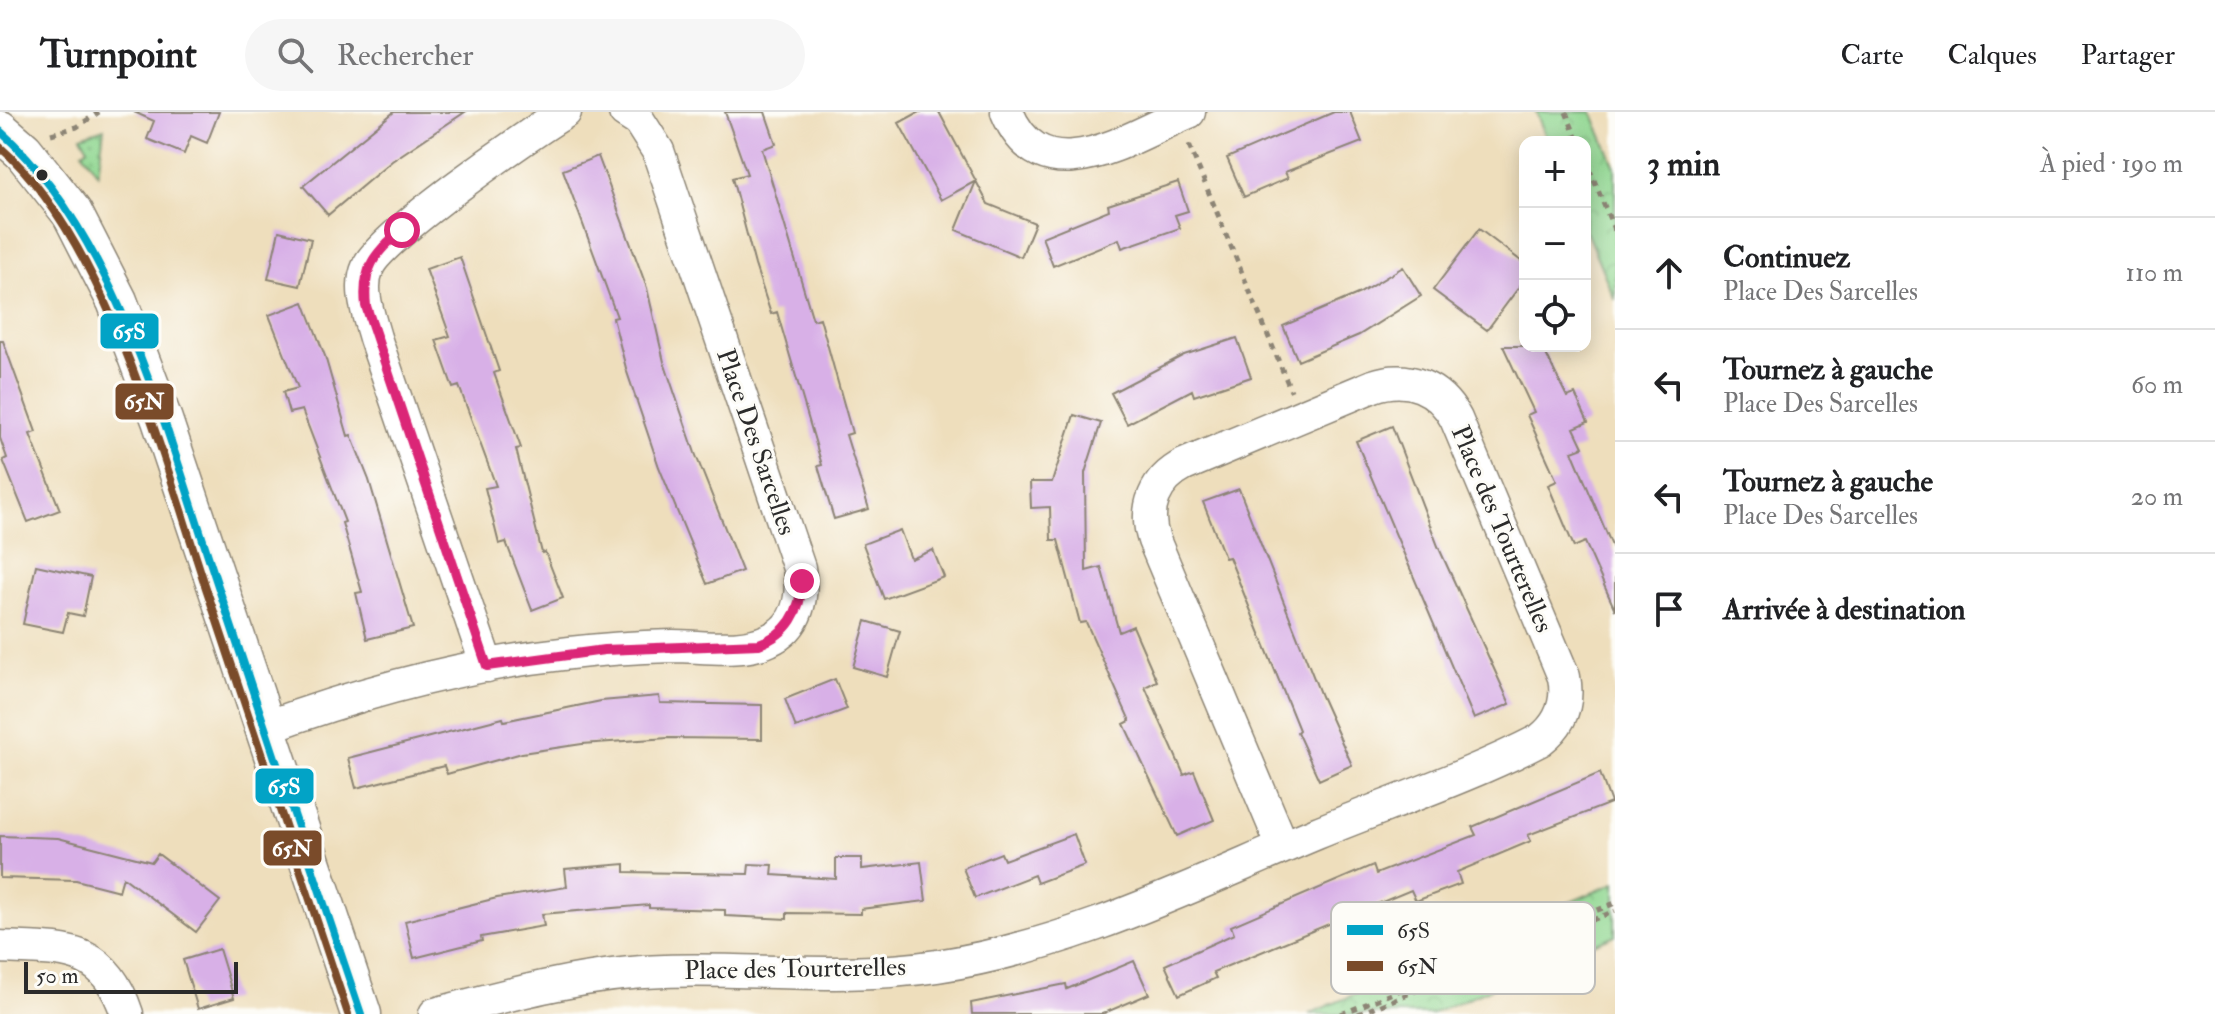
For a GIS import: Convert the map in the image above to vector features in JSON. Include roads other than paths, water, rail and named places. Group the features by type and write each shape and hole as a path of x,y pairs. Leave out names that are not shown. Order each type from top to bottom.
{"street":[{"path":"487,666 375,338 366,306 365,275 383,246 565,112"},
{"name":"Place Des Sarcelles","path":"264,728 331,705 487,666 604,650 759,644 770,640 791,622 801,597 799,568 658,151 648,132 625,112"},
{"path":"1007,112 1016,131 1028,144 1043,154 1061,158 1088,154 1187,123"},
{"path":"9,125 23,151 72,213 117,301 162,420 361,1014"},
{"name":"Place des Tourterelles","path":"435,1014 549,984 607,975 665,971 846,974 967,961 1043,944 1098,926 1531,744 1553,728 1565,704 1561,668 1456,419 1438,396 1412,382 1393,381 1373,386 1184,465 1161,483 1152,500 1150,520 1154,540 1283,847"},
{"path":"0,947 60,950 87,957 109,975 127,1014"}]}
